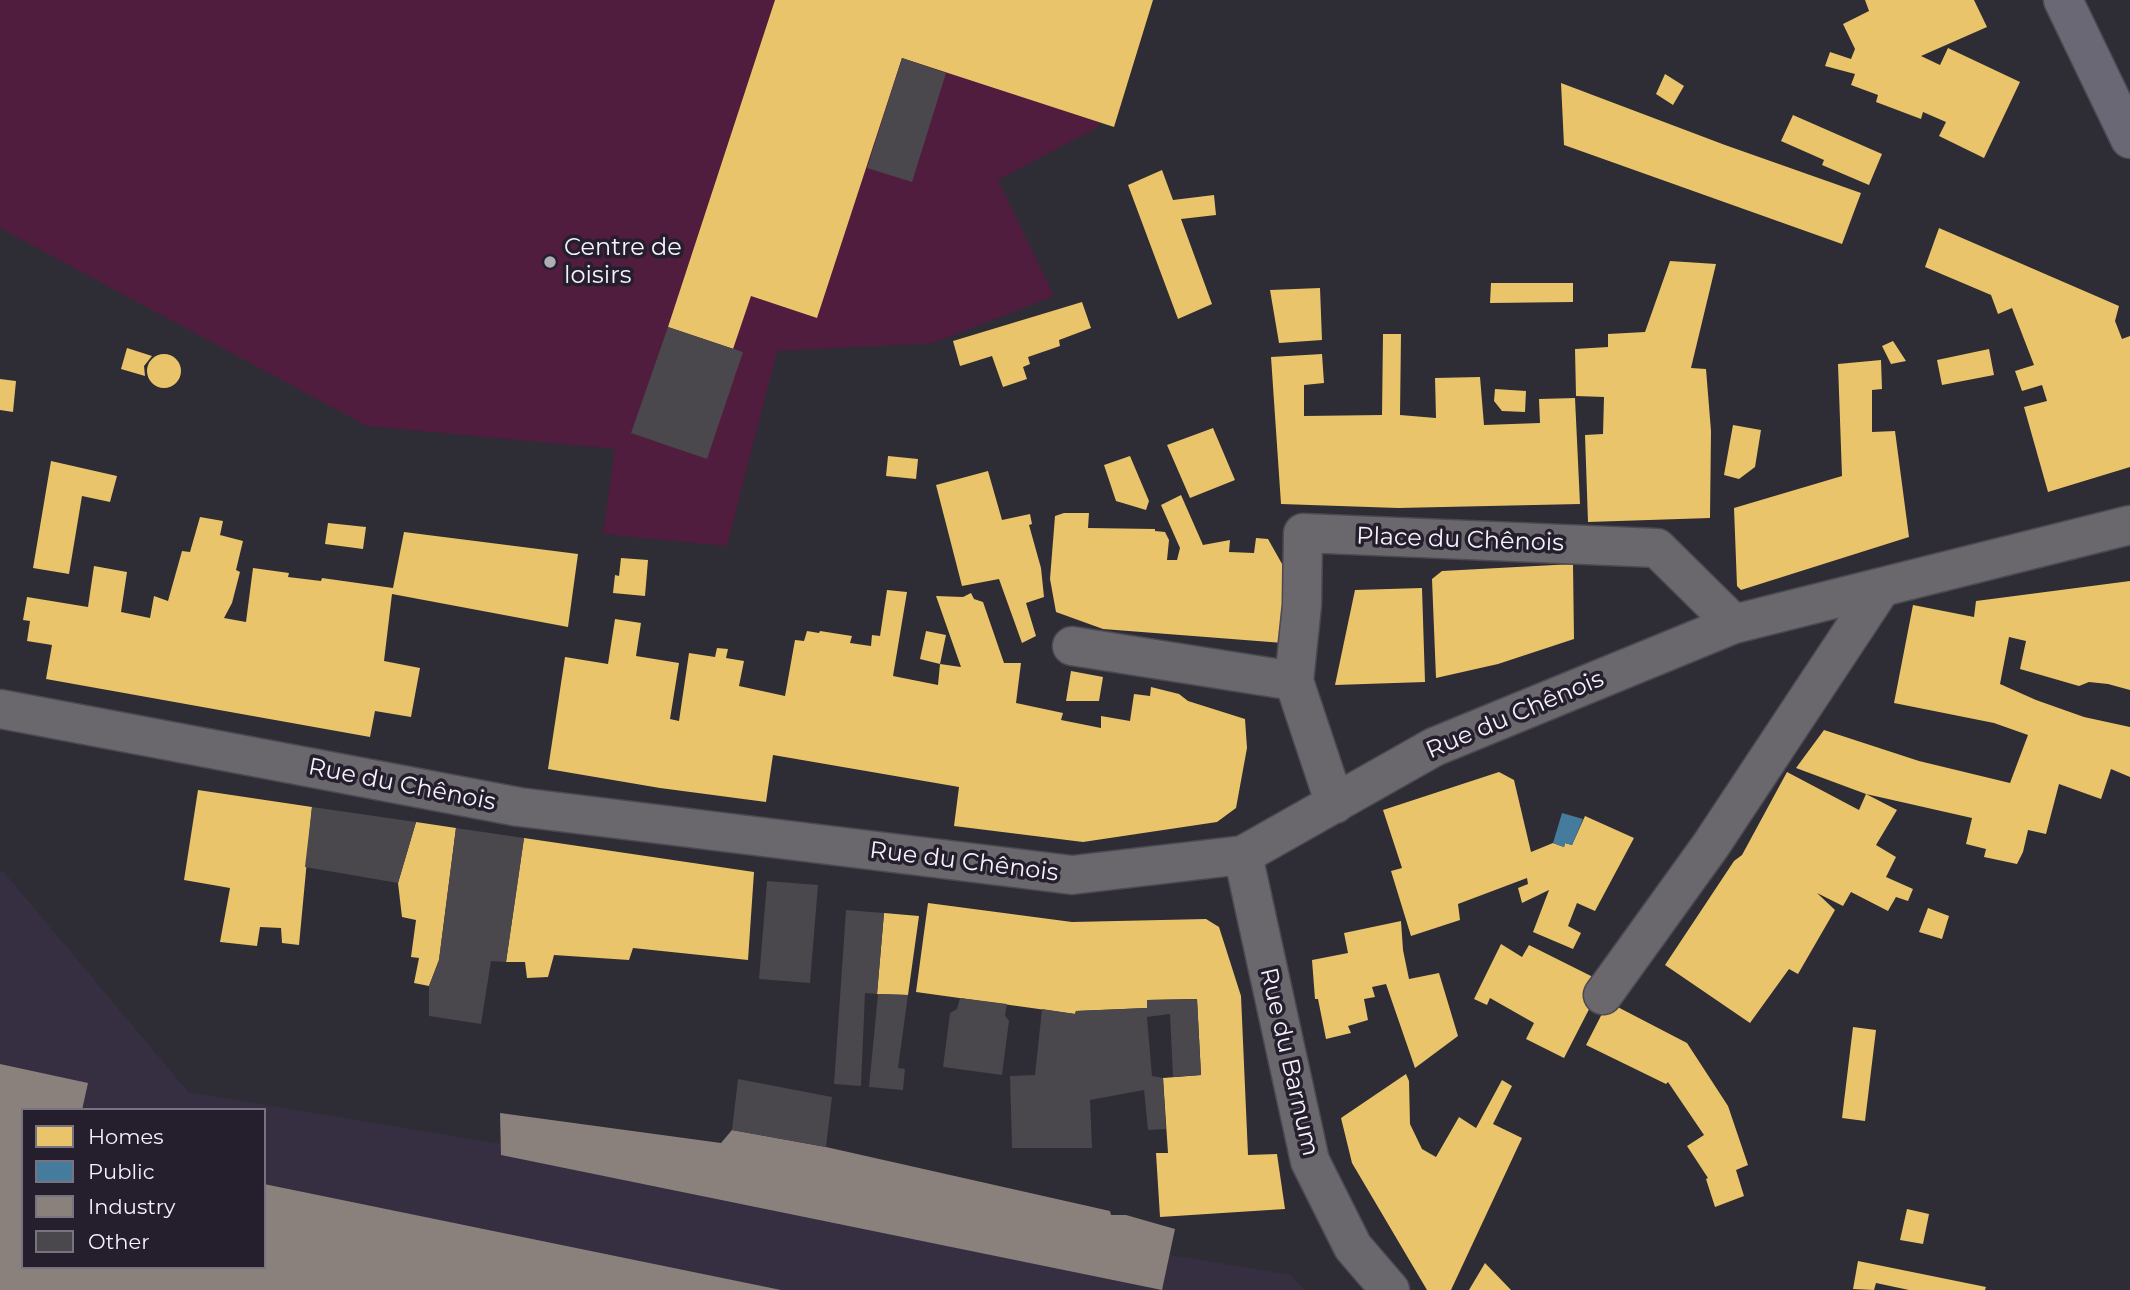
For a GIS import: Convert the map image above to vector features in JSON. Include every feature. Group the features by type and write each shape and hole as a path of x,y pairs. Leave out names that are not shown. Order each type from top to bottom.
{"main road":[{"path":"2063,0 2130,139"}],"street":[{"name":"Rue du Chênois","path":"0,709 519,807 1072,875 1243,855 1434,747 1734,624 2130,525"},
{"name":"Place du Chênois","path":"1335,804 1294,681 1302,605 1303,533 1657,548 1734,624"},
{"path":"1603,995 1711,845 1881,588"},
{"path":"1072,646 1294,681"},
{"name":"Rue du Barnum","path":"1243,855 1310,1161 1353,1247 1390,1290"}],"shaded area":[{"name":"Centre de loisirs","path":"0,0 1141,0 1098,127 998,180 1054,296 933,343 777,351 727,546 603,534 615,449 367,426 0,228"},
{"path":"0,871 4,872 188,1092 1291,1275 1304,1290 0,1290"}],"building: Homes":[{"path":"775,0 1153,0 1114,127 902,58 817,318 751,296 733,349 668,327"},
{"path":"1865,0 1974,0 1987,27 1921,56 1940,65 1948,48 2020,82 1984,158 1939,136 1946,122 1923,112 1921,119 1876,102 1878,95 1851,85 1855,74 1825,66 1830,52 1851,59 1855,49 1843,24 1869,11"},
{"path":"1665,74 1684,86 1673,105 1656,94"},
{"path":"1561,83 1861,193 1842,244 1564,145"},
{"path":"1793,115 1882,154 1869,185 1822,165 1824,160 1781,141"},
{"path":"1162,170 1173,200 1214,195 1216,215 1181,219 1212,304 1178,319 1128,185"},
{"path":"1939,228 2119,306 2115,321 2122,339 2130,336 2130,467 2048,492 2024,407 2047,401 2042,385 2022,391 2015,371 2034,365 2012,308 1998,314 1991,295 1925,267"},
{"path":"1670,261 1716,264 1691,368 1706,369 1711,431 1710,518 1588,522 1585,435 1603,434 1604,397 1576,396 1575,349 1608,347 1608,334 1645,332"},
{"path":"1491,283 1573,283 1573,302 1490,303"},
{"path":"1320,288 1322,340 1279,343 1270,290"},
{"path":"1082,302 1091,328 1059,340 1060,346 1028,357 1030,364 1023,367 1027,379 1003,387 992,356 960,366 953,341"},
{"path":"1383,334 1401,334 1400,415 1436,418 1435,378 1480,377 1484,425 1540,423 1539,399 1575,398 1580,504 1398,508 1281,504 1271,357 1322,354 1324,383 1304,385 1304,416 1382,415"},
{"path":"1893,341 1906,361 1891,364 1882,346"},
{"path":"127,348 152,356 144,366 145,376 121,369"},
{"path":"1989,349 1994,375 1942,385 1937,360"},
{"path":"164,354 176,359 181,371 176,383 164,388 152,383 147,371 152,359"},
{"path":"1881,360 1882,389 1872,390 1872,432 1895,431 1909,537 1741,590 1737,586 1734,508 1842,476 1838,364"},
{"path":"0,379 16,381 13,412 0,410"},
{"path":"1495,389 1526,391 1525,412 1502,411 1494,401"},
{"path":"1733,425 1761,430 1755,467 1739,479 1724,475"},
{"path":"1213,428 1235,480 1190,498 1167,445"},
{"path":"888,456 918,459 916,479 886,476"},
{"path":"1130,456 1149,501 1146,510 1116,501 1104,465"},
{"path":"51,461 117,476 110,502 82,496 69,574 33,568"},
{"path":"988,471 1002,520 1030,514 1032,524 1029,525 1041,568 1044,597 1026,603 1036,636 1022,643 999,579 962,586 936,485"},
{"path":"1181,495 1203,545 1230,540 1229,552 1254,553 1256,538 1268,539 1299,594 1296,644 1103,629 1056,612 1050,579 1055,516 1064,513 1089,513 1088,528 1155,529 1165,532 1169,540 1167,560 1177,560 1180,548 1161,505"},
{"path":"200,517 223,521 220,535 243,541 236,570 240,572 232,603 224,618 246,622 253,568 289,573 288,577 321,581 322,578 393,588 404,532 578,554 568,627 392,594 384,661 420,668 411,717 375,711 370,737 46,679 52,645 27,641 30,621 23,620 27,597 88,607 94,566 127,572 121,612 150,618 154,596 168,601 182,551 190,552"},
{"path":"328,523 366,527 363,549 325,544"},
{"path":"621,558 648,560 645,596 613,593"},
{"path":"1573,564 1574,639 1498,664 1436,678 1432,579 1442,571"},
{"path":"2130,581 2130,690 2089,682 2079,686 2020,669 2026,641 2009,637 2000,684 2084,717 2130,727 2130,777 2111,769 2101,799 2059,784 2046,834 2028,830 2017,864 1984,857 1986,849 1966,844 1972,818 1866,794 1796,768 1824,730 1919,761 2010,783 2028,735 1994,723 1894,703 1913,605 1974,617 1976,601"},
{"path":"1422,588 1425,682 1335,685 1355,590"},
{"path":"887,590 907,592 893,676 938,685 940,664 961,667 936,596 963,597 971,593 974,599 983,602 1004,663 1021,663 1016,703 1063,713 1061,720 1101,728 1101,716 1130,721 1134,694 1150,696 1151,687 1179,694 1188,701 1245,719 1247,748 1236,808 1217,822 1083,842 954,826 959,787 773,755 766,802 548,769 565,657 608,664 615,619 641,623 636,656 679,663 670,719 679,721 689,653 715,657 717,648 728,649 726,658 744,661 739,686 785,696 795,640 804,641 807,631 820,631 852,636 850,643 871,646 872,635 880,636"},
{"path":"926,631 946,635 940,664 920,659"},
{"path":"1071,671 1103,677 1099,701 1066,701"},
{"path":"1499,772 1514,780 1531,852 1553,843 1564,847 1565,843 1572,845 1585,816 1634,838 1595,911 1577,903 1568,926 1581,933 1573,949 1533,932 1549,890 1522,903 1518,888 1528,884 1527,878 1458,904 1460,920 1411,936 1391,871 1402,868 1383,810"},
{"path":"1787,772 1859,810 1866,794 1897,810 1876,845 1896,857 1886,877 1913,889 1908,901 1896,897 1888,911 1851,892 1843,906 1817,893 1835,910 1798,974 1789,969 1750,1023 1665,965 1734,861 1742,855"},
{"path":"198,790 312,807 299,945 282,943 281,928 260,927 257,946 220,942 230,888 184,880"},
{"path":"416,822 456,828 439,960 429,986 414,983 419,958 411,957 416,920 402,917 398,883"},
{"path":"524,838 754,872 748,960 633,948 629,960 554,955 548,977 527,978 525,962 506,962"},
{"path":"928,903 1072,922 1206,919 1219,927 1241,996 1248,1155 1277,1154 1285,1209 1160,1217 1156,1153 1168,1153 1163,1078 1201,1075 1197,999 1147,1000 1147,1008 1076,1011 1075,1014 916,992"},
{"path":"1928,908 1949,916 1942,939 1919,932"},
{"path":"884,913 919,916 908,995 877,994"},
{"path":"1401,921 1409,979 1439,973 1458,1036 1415,1068 1386,984 1372,987 1375,997 1364,999 1368,1020 1348,1026 1351,1033 1326,1039 1318,999 1315,999 1312,960 1348,953 1344,933"},
{"path":"1501,944 1522,957 1529,945 1603,982 1564,1058 1526,1039 1534,1023 1490,998 1487,1005 1474,999"},
{"path":"1608,1002 1687,1043 1728,1106 1748,1165 1736,1170 1744,1196 1715,1207 1706,1179 1708,1178 1687,1146 1704,1135 1668,1082 1666,1084 1586,1045"},
{"path":"1853,1027 1876,1030 1865,1121 1842,1118"},
{"path":"1406,1074 1409,1081 1410,1124 1422,1149 1436,1157 1459,1117 1476,1128 1502,1080 1512,1086 1493,1124 1522,1138 1451,1290 1427,1290 1352,1163 1341,1118"},
{"path":"1907,1209 1929,1214 1923,1244 1900,1240"},
{"path":"1858,1261 1986,1287 1985,1290 1909,1290 1876,1283 1874,1290 1853,1289"},
{"path":"1485,1263 1511,1290 1469,1290"}],"building: Public":[{"path":"1562,813 1583,819 1572,845 1565,843 1564,847 1553,843"}],"building: Industry":[{"path":"0,1064 88,1083 82,1108 21,1108 21,1269 266,1269 266,1184 781,1290 0,1290"},
{"path":"500,1113 721,1143 732,1130 826,1147 1110,1211 1111,1215 1126,1215 1175,1229 1162,1290 501,1155"}],"building: Other":[{"path":"902,58 946,73 912,182 867,168"},
{"path":"668,327 743,352 707,459 631,433"},
{"path":"312,807 416,822 398,883 305,867"},
{"path":"456,828 524,838 506,962 491,961 481,1024 429,1016 429,986 439,960"},
{"path":"767,881 818,885 810,983 759,979"},
{"path":"846,910 884,913 877,994 865,993 861,1086 834,1084"},
{"path":"878,994 908,995 898,1068 905,1069 903,1090 869,1087"},
{"path":"960,998 1007,1004 1005,1015 1009,1021 1002,1075 943,1067 950,1013 957,1009"},
{"path":"1197,999 1201,1075 1173,1077 1170,1014 1147,1017 1152,1076 1163,1078 1166,1129 1148,1130 1144,1090 1090,1100 1092,1148 1012,1148 1010,1076 1035,1075 1042,1009 1075,1014 1076,1011 1147,1008 1147,1000"},
{"path":"738,1079 832,1097 826,1147 732,1130"}],"place":[{"name":"Centre de loisirs","path":"550,262"}]}
